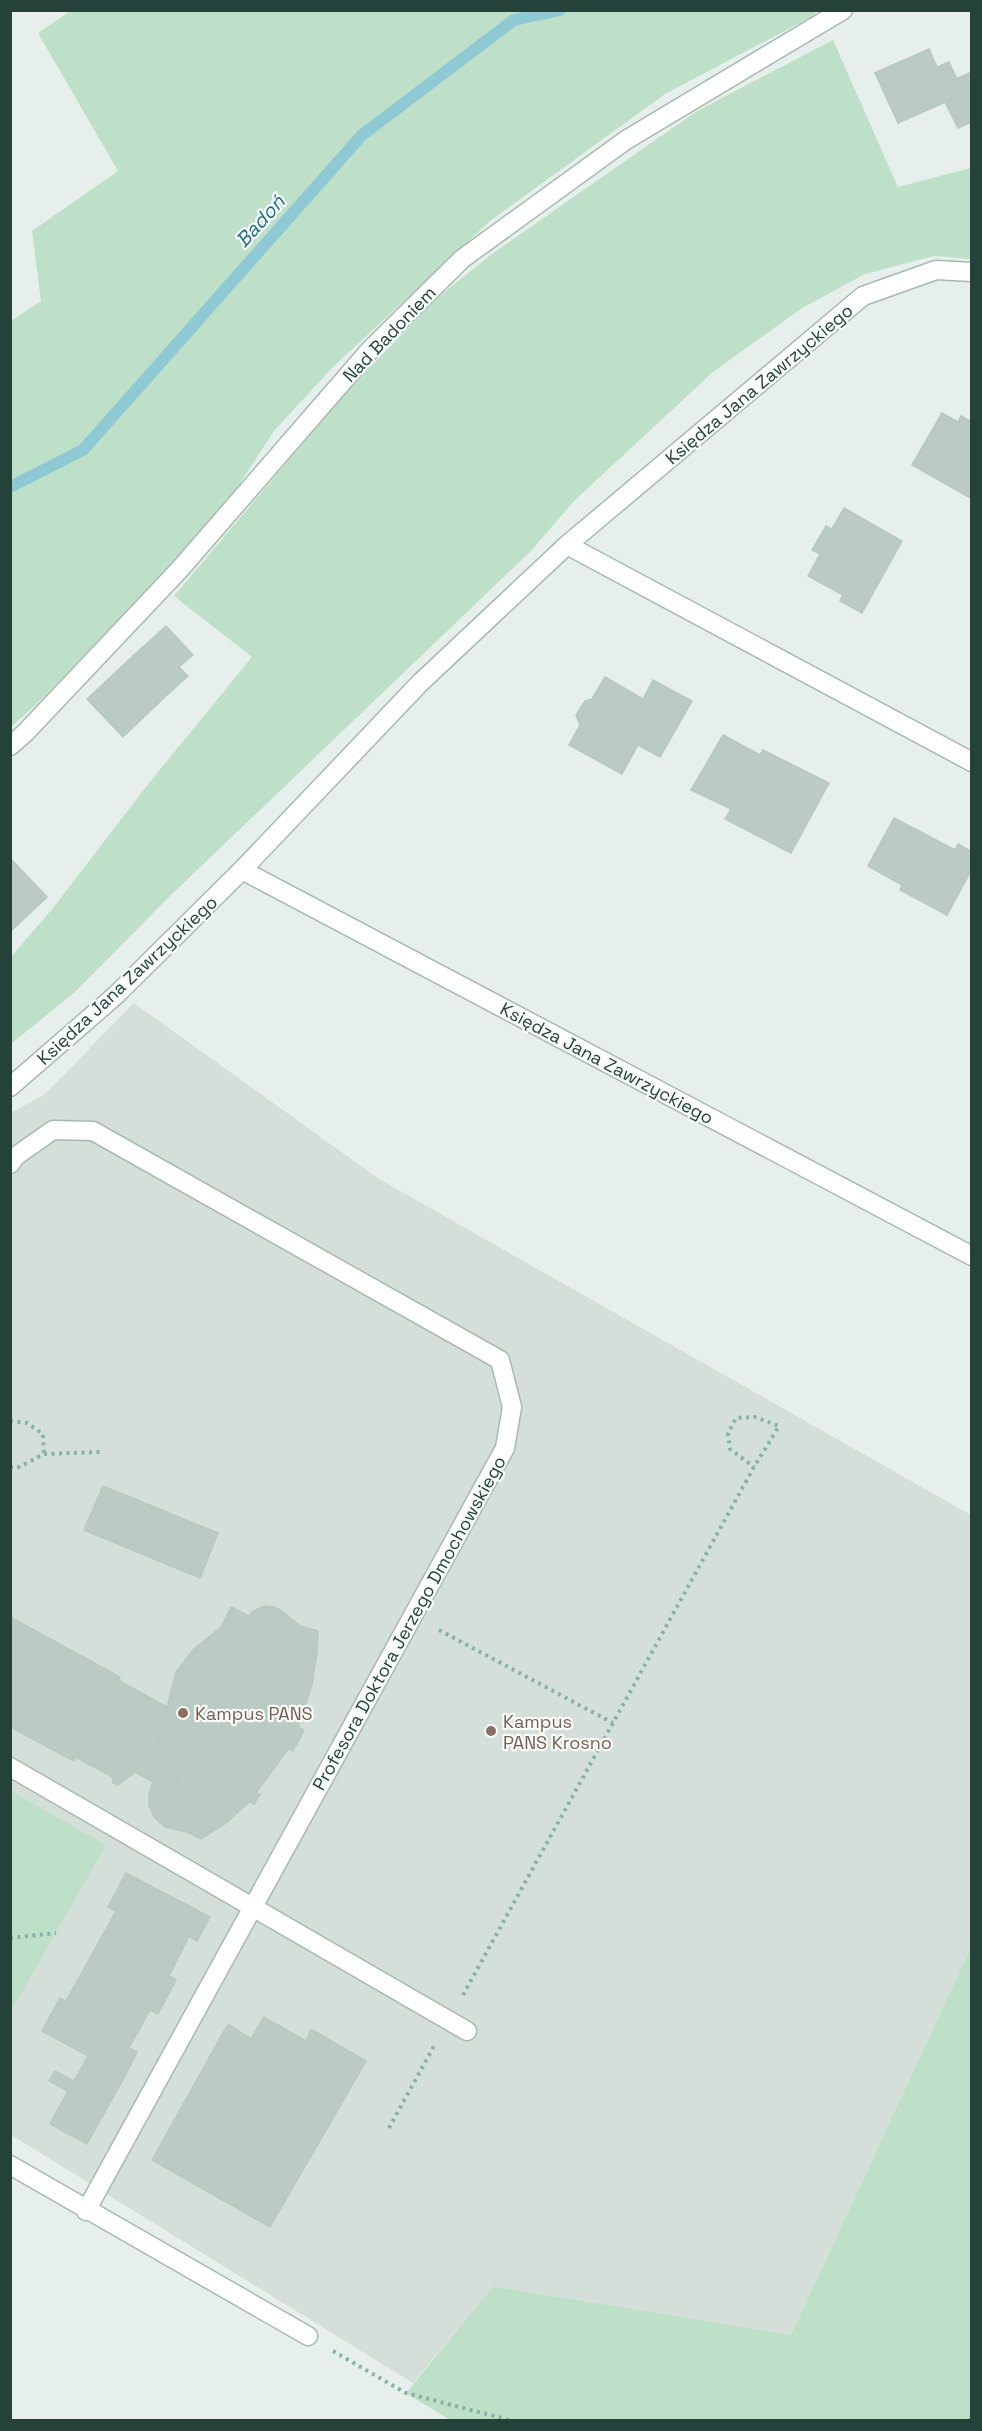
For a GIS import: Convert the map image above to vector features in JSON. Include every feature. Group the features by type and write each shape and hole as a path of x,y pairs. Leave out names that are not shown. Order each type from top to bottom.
{"street":[{"name":"Nad Badoniem","path":"10,746 25,733 180,569 370,350 462,259 626,140 843,10"},
{"name":"Księdza Jana Zawrzyckiego","path":"10,1087 116,995 242,870 420,683 567,545 863,296 936,270 972,272"},
{"path":"567,545 972,762"},
{"name":"Księdza Jana Zawrzyckiego","path":"242,870 972,1256"},
{"name":"Profesora Doktora Jerzego Dmochowskiego","path":"10,1164 16,1156 53,1130 93,1131 500,1360 512,1407 505,1448 86,2211"},
{"path":"10,1767 467,2031"},
{"path":"10,2165 86,2211 308,2337"}],"path":[{"path":"389,2128 754,1467 779,1426 755,1417 736,1418 728,1433 730,1449 754,1467"},
{"path":"10,1421 27,1423 43,1434 44,1454"},
{"path":"10,1467 17,1468 44,1454 102,1452"},
{"path":"429,1625 613,1723"},
{"path":"10,1938 56,1933"},
{"path":"308,2337 406,2392 509,2421"}],"shaded area":[{"name":"Kampus PANS Krosno","path":"134,1003 379,1179 971,1515 971,1947 791,2335 493,2286 413,2383 11,2135 10,1113 44,1095"}],"green space":[{"path":"72,10 817,11 813,16 665,94 490,221 332,368 274,431 235,491 167,570 42,699 11,727 11,321 41,301 32,231 118,171 38,33"},
{"path":"833,40 898,187 971,168 971,259 934,256 865,274 802,308 713,372 574,501 530,552 172,894 76,991 11,1044 11,957 53,908 149,783 252,657 174,596 348,390 437,298 492,254 697,111"},
{"path":"11,1791 106,1845 11,2011"},
{"path":"971,1947 971,2420 450,2420 406,2393 493,2286 791,2335"}],"building":[{"path":"929,49 937,67 949,62 957,79 945,84 952,99 898,123 875,73"},
{"path":"972,72 972,122 958,128 945,102 952,99 945,84"},
{"path":"942,413 958,422 961,416 972,422 972,499 912,465"},
{"path":"844,508 902,541 862,613 840,601 843,595 808,576 820,554 812,550 826,526 832,529"},
{"path":"166,626 193,655 179,667 188,676 168,694 133,656"},
{"path":"133,656 168,694 123,737 87,699"},
{"path":"605,677 643,699 653,680 692,701 660,757 638,745 622,774 569,745 580,725 576,715 585,701 592,699"},
{"path":"723,735 760,755 763,750 829,783 791,853 725,819 731,809 691,790"},
{"path":"894,818 955,850 958,844 972,852 972,869 947,915 900,890 902,885 868,866"},
{"path":"10,858 47,897 10,932"},
{"path":"103,1486 218,1533 200,1578 84,1530"},
{"path":"265,1606 282,1611 300,1626 318,1631 317,1652 265,1625 232,1657 213,1683 211,1682 196,1714 181,1757 175,1795 226,1823 201,1839 187,1832 165,1827 155,1818 149,1806 149,1793 153,1782 135,1772 154,1751 162,1735 171,1709 167,1707 176,1672 193,1650 221,1627 231,1607 249,1616 253,1611"},
{"path":"10,1617 120,1677 74,1761 10,1727"},
{"path":"265,1625 317,1652 312,1685 298,1727 304,1730 293,1751 288,1749 256,1793 260,1794 254,1804 249,1802 226,1823 175,1795 181,1757 189,1730 211,1682 213,1683 239,1650"},
{"path":"118,1680 171,1709 154,1751 135,1772 118,1785 113,1783 113,1777 77,1758"},
{"path":"126,1873 210,1917 197,1941 189,1936 169,1976 176,1980 158,2014 150,2010 129,2048 137,2052 125,2076 42,2031 60,1998 66,2001 116,1911 108,1907"},
{"path":"264,2017 306,2041 311,2029 366,2061 270,2227 152,2160 228,2024 251,2039"},
{"path":"88,2056 125,2076 87,2144 50,2124 68,2091 49,2081 55,2071 74,2081"}],"waterway":[{"name":"Badoń","path":"10,487 83,450 362,135 514,20 560,10"}],"place":[{"name":"Kampus PANS","path":"183,1713"},
{"name":"Kampus PANS Krosno","path":"491,1731"}]}
